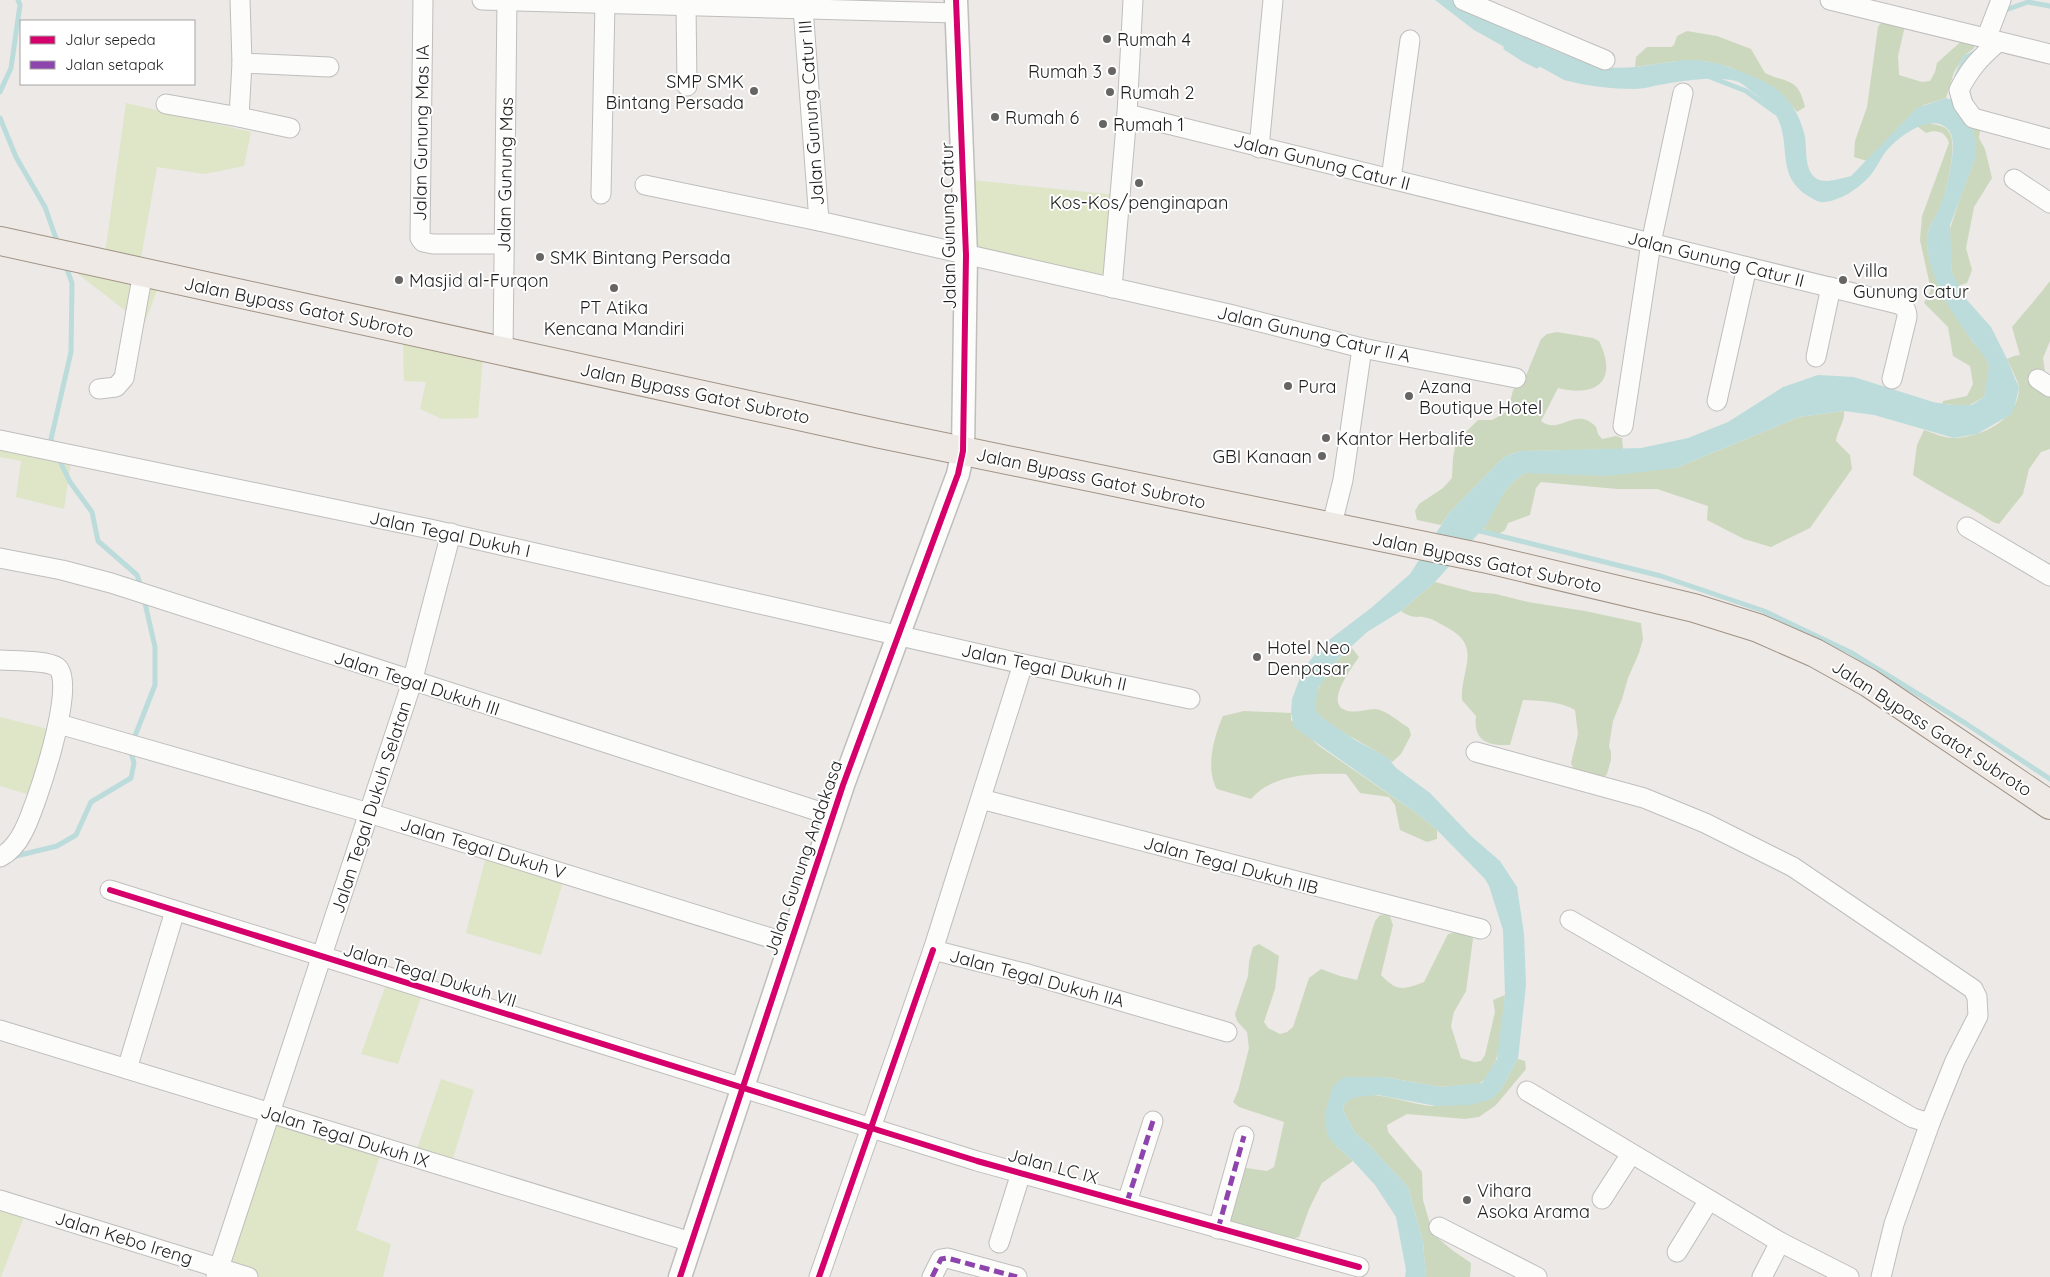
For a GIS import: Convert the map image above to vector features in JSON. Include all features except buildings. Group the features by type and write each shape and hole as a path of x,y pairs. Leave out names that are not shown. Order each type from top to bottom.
{"main road":[{"name":"Jalan Bypass Gatot Subroto","path":"0,241 963,451 1483,558 1678,603 1758,628 1815,653 1869,683 2050,805"}],"street":[{"path":"240,0 242,62 240,116"},
{"name":"Jalan Gunung Mas IA","path":"423,0 420,238 427,244 504,244"},
{"path":"482,0 641,2 803,8"},
{"name":"Jalan Gunung Mas","path":"503,351 507,0"},
{"path":"645,185 819,221 1112,288 1127,114 1133,0"},
{"path":"1260,148 1273,0"},
{"path":"1463,0 1605,60"},
{"path":"1830,0 2050,54"},
{"path":"2001,0 1992,41 1969,71 1959,90 1962,104 1973,118 2050,139"},
{"path":"601,194 605,3"},
{"path":"686,5 687,86"},
{"name":"Jalan Gunung Catur III","path":"819,221 803,8 956,6"},
{"name":"Jalan Gunung Catur","path":"956,6 966,255 963,451"},
{"path":"1391,179 1410,40"},
{"path":"242,62 329,67"},
{"path":"1623,426 1651,243 1683,93"},
{"path":"166,104 240,116 290,128"},
{"name":"Jalan Gunung Catur II","path":"1127,114 1904,306 1907,311 1907,317 1892,379"},
{"path":"2014,179 2050,203"},
{"path":"1717,401 1747,267"},
{"path":"99,389 116,387 124,378 143,272"},
{"path":"1816,357 1831,287"},
{"name":"Jalan Gunung Catur II A","path":"1112,288 1229,314 1362,348 1516,378"},
{"path":"1331,528 1343,480 1362,348"},
{"name":"Jalan Tegal Dukuh I","path":"0,440 451,533 898,635"},
{"name":"Jalan Gunung Andakasa","path":"680,1277 833,816 958,474 963,451"},
{"path":"1968,527 2050,576"},
{"name":"Jalan Tegal Dukuh Selatan","path":"217,1273 412,682 451,533"},
{"name":"Jalan Tegal Dukuh III","path":"0,558 62,570 112,583 412,682 833,816"},
{"name":"Jalan Tegal Dukuh II","path":"898,635 1023,664 1190,699"},
{"path":"0,660 48,664 57,667 62,674 64,682 59,724 37,800 23,832 4,855"},
{"name":"Jalan Tegal Dukuh IIA","path":"1023,664 933,950 1028,974 1227,1032"},
{"name":"Jalan Tegal Dukuh V","path":"59,724 369,813 790,944"},
{"path":"1476,752 1644,798 1705,823 1793,867 1973,990 1978,997 1978,1016 1955,1062 1930,1123 1894,1224 1881,1277"},
{"name":"Jalan Tegal Dukuh IIB","path":"981,799 1481,929"},
{"name":"Jalan Tegal Dukuh VII","path":"110,890 742,1088"},
{"path":"127,1069 175,911"},
{"path":"1570,920 1912,1118 1930,1123"},
{"path":"819,1277 933,950"},
{"name":"Jalan Tegal Dukuh IX","path":"0,1030 691,1242"},
{"name":"Jalan LC IX","path":"742,1088 871,1129 1021,1173 1359,1268"},
{"path":"1527,1091 1780,1242 1849,1277"},
{"path":"1127,1202 1152,1121"},
{"path":"1218,1229 1244,1136"},
{"path":"1602,1199 1631,1154"},
{"path":"999,1242 1021,1173"},
{"name":"Jalan Kebo Ireng","path":"0,1200 217,1273 248,1277"},
{"path":"1677,1252 1709,1200"},
{"path":"1439,1227 1537,1277"},
{"path":"1762,1277 1780,1242"},
{"path":"932,1277 941,1259 947,1258 1017,1277"}],"green space":[{"path":"1887,21 1905,26 1898,56 1899,75 1922,82 1930,81 1937,63 1965,38 1974,45 1974,48 1965,55 1954,72 1946,98 1924,105 1867,161 1854,157 1855,141 1867,107 1878,27"},
{"path":"1687,31 1717,36 1751,49 1765,73 1795,86 1802,97 1805,107 1797,112 1780,92 1730,67 1705,61 1677,61 1635,67 1636,57 1647,47 1671,47 1674,45 1677,36"},
{"path":"126,103 251,132 244,166 205,174 157,167 137,281 159,285 144,325 73,270 102,275"},
{"path":"1929,123 1945,128 1949,132 1952,156 1944,196 1927,236 1928,253 1944,293 1972,341 1985,356 1989,367 1984,397 1968,406 1942,404 1943,401 1967,396 1973,384 1970,366 1953,356 1948,327 1924,303 1931,290 1920,240 1922,216 1949,143 1948,139 1940,132 1926,133 1917,126"},
{"path":"1984,124 1979,138 1985,149 1992,178 1974,207 1966,248 1972,270 1967,283 1958,286 1952,273 1949,232 1975,159 1972,126"},
{"path":"952,178 1116,195 1109,266 1097,280 957,253"},
{"path":"2050,281 2050,341 2043,358 2048,393 2050,395 2050,449 2041,452 2029,469 2023,494 1999,524 1913,475 1917,445 1924,430 1946,437 1965,437 1997,425 2006,418 2013,409 2019,388 2007,359 2020,355 2012,327"},
{"path":"1557,332 1593,338 1599,341 1606,366 1605,376 1601,383 1594,388 1572,390 1558,388 1541,421 1548,425 1554,425 1575,419 1589,421 1596,427 1602,439 1616,436 1622,438 1623,449 1520,451 1506,456 1500,461 1449,513 1441,525 1417,520 1415,511 1419,504 1443,488 1452,478 1456,442 1478,420 1492,420 1508,411 1513,390 1525,378 1541,339 1547,334"},
{"path":"403,343 483,356 478,418 442,419 420,409 426,382 404,381"},
{"path":"1844,411 1836,441 1850,455 1852,469 1810,528 1771,547 1744,539 1707,520 1708,506 1657,489 1617,489 1541,482 1536,488 1530,515 1508,523 1505,530 1499,534 1483,529 1505,491 1525,473 1676,468 1799,417"},
{"path":"0,431 73,449 64,509 16,497 21,461 0,457"},
{"path":"1435,582 1473,592 1496,594 1528,602 1585,611 1641,623 1643,639 1613,721 1609,746 1611,760 1607,774 1602,779 1574,770 1571,763 1578,734 1575,710 1563,705 1523,700 1510,745 1489,743 1480,736 1477,731 1476,716 1462,700 1467,660 1465,643 1459,635 1435,621 1427,618 1413,617 1401,611"},
{"path":"1351,647 1359,657 1341,686 1338,702 1341,707 1348,711 1379,710 1409,728 1411,735 1401,754 1392,762 1375,750 1338,730 1320,716 1315,709 1315,698 1323,680 1336,662"},
{"path":"1244,711 1291,713 1291,720 1319,746 1419,815 1437,830 1437,839 1427,842 1400,830 1395,805 1389,797 1360,793 1346,774 1295,776 1283,779 1260,790 1251,799 1217,789 1213,781 1211,762 1220,724 1223,716"},
{"path":"0,717 55,731 37,797 0,786"},
{"path":"487,853 564,879 541,955 466,933"},
{"path":"1389,914 1393,925 1381,975 1396,987 1411,987 1424,982 1448,934 1464,931 1470,933 1473,939 1466,991 1454,1012 1451,1026 1461,1058 1474,1062 1481,1061 1485,1055 1495,1012 1493,1000 1505,995 1500,1044 1492,1069 1486,1078 1478,1084 1441,1087 1384,1077 1344,1077 1336,1146 1353,1161 1322,1183 1309,1209 1299,1237 1292,1239 1232,1224 1228,1218 1240,1173 1246,1168 1267,1171 1274,1167 1284,1122 1239,1107 1233,1102 1238,1091 1249,1048 1247,1032 1237,1021 1235,1014 1248,976 1253,947 1259,944 1279,956 1275,989 1264,1022 1268,1028 1280,1034 1287,1032 1293,1027 1309,978 1321,969 1357,980 1375,921 1380,915"},
{"path":"388,979 423,991 398,1064 361,1054"},
{"path":"1518,1059 1525,1061 1526,1069 1496,1105 1479,1117 1465,1119 1407,1114 1387,1125 1388,1132 1422,1172 1423,1200 1433,1234 1471,1263 1470,1277 1426,1277 1423,1242 1408,1187 1368,1144 1355,1133 1343,1110 1345,1103 1354,1097 1365,1095 1389,1097 1436,1106 1468,1100 1500,1091"},
{"path":"441,1079 474,1090 450,1168 414,1158"},
{"path":"278,1116 382,1149 356,1230 391,1244 383,1277 235,1277 223,1273"},
{"path":"0,1201 27,1209 1,1277 0,1277"}],"water":[{"path":"1435,0 1458,0 1560,53 1598,65 1628,68 1677,61 1701,60 1724,65 1767,83 1781,93 1792,106 1803,129 1810,171 1817,179 1825,181 1851,176 1917,108 1946,98 1959,102 1972,126 1975,140 1975,159 1950,225 1952,273 1967,300 1991,327 2019,388 2014,409 2010,415 1977,434 1954,438 1874,415 1844,411 1799,417 1676,468 1607,476 1525,473 1505,491 1487,524 1435,582 1401,611 1367,632 1340,657 1318,688 1315,709 1321,717 1355,740 1387,757 1396,768 1430,793 1471,836 1500,861 1517,887 1524,934 1526,985 1518,1059 1500,1091 1492,1099 1470,1105 1436,1106 1378,1095 1355,1097 1345,1103 1343,1110 1355,1133 1368,1144 1408,1187 1423,1242 1426,1277 1405,1277 1406,1270 1396,1217 1375,1185 1327,1135 1325,1113 1333,1086 1344,1077 1384,1077 1441,1087 1482,1083 1497,1059 1505,995 1503,930 1485,879 1437,830 1419,815 1294,727 1291,713 1292,699 1303,670 1321,646 1371,608 1410,574 1449,513 1506,456 1520,451 1641,448 1688,438 1728,422 1783,387 1818,375 1854,377 1933,402 1951,405 1972,405 1984,397 1989,367 1987,360 1949,306 1934,276 1929,260 1928,234 1944,196 1952,156 1952,138 1950,132 1944,126 1936,123 1927,124 1910,131 1889,148 1870,176 1858,187 1837,199 1820,202 1798,188 1792,179 1788,170 1782,130 1774,111 1762,99 1739,82 1720,79 1700,79 1635,89 1599,87 1564,80 1474,30"}],"waterway":[{"path":"0,92 11,68 20,5 18,0"},
{"path":"2003,11 2028,2 2050,6"},
{"path":"1506,48 1537,66"},
{"path":"1957,76 1965,58 1976,52"},
{"path":"1710,77 1746,91 1775,112"},
{"path":"0,118 16,157 45,207 58,244"},
{"path":"54,447 51,439 71,352 72,283 65,264"},
{"path":"58,457 70,482 92,512 98,541 137,575 142,589"},
{"path":"1476,530 1661,576 1764,611 1850,652 1965,723 2050,779"},
{"path":"133,741 155,685 155,647 144,599"},
{"path":"12,857 57,846 76,835 91,802 131,778 134,763 130,749"}],"marked path":[{"path":"1127,1202 1153,1121"},
{"path":"1218,1229 1244,1136"},
{"path":"932,1277 941,1259 947,1258 1017,1277"}],"cycle path":[{"path":"680,1277 843,785 958,474 963,451 966,255 956,0"},
{"path":"110,890 977,1161 1359,1267"},
{"path":"819,1277 933,950"}],"place":[{"name":"Rumah 4","path":"1107,39"},
{"name":"Rumah 3","path":"1112,71"},
{"name":"SMP SMK Bintang Persada","path":"754,91"},
{"name":"Rumah 2","path":"1110,92"},
{"name":"Rumah 6","path":"995,117"},
{"name":"Rumah 1","path":"1103,124"},
{"name":"Kos-Kos/penginapan","path":"1139,183"},
{"name":"SMK Bintang Persada","path":"540,257"},
{"name":"Masjid al-Furqon","path":"399,280"},
{"name":"Villa Gunung Catur","path":"1843,280"},
{"name":"PT Atika Kencana Mandiri","path":"614,288"},
{"name":"Pura","path":"1288,386"},
{"name":"Azana Boutique Hotel","path":"1409,396"},
{"name":"Kantor Herbalife","path":"1326,438"},
{"name":"GBI Kanaan","path":"1322,456"},
{"name":"Hotel Neo Denpasar","path":"1257,657"},
{"name":"Vihara Asoka Arama","path":"1467,1200"}]}
